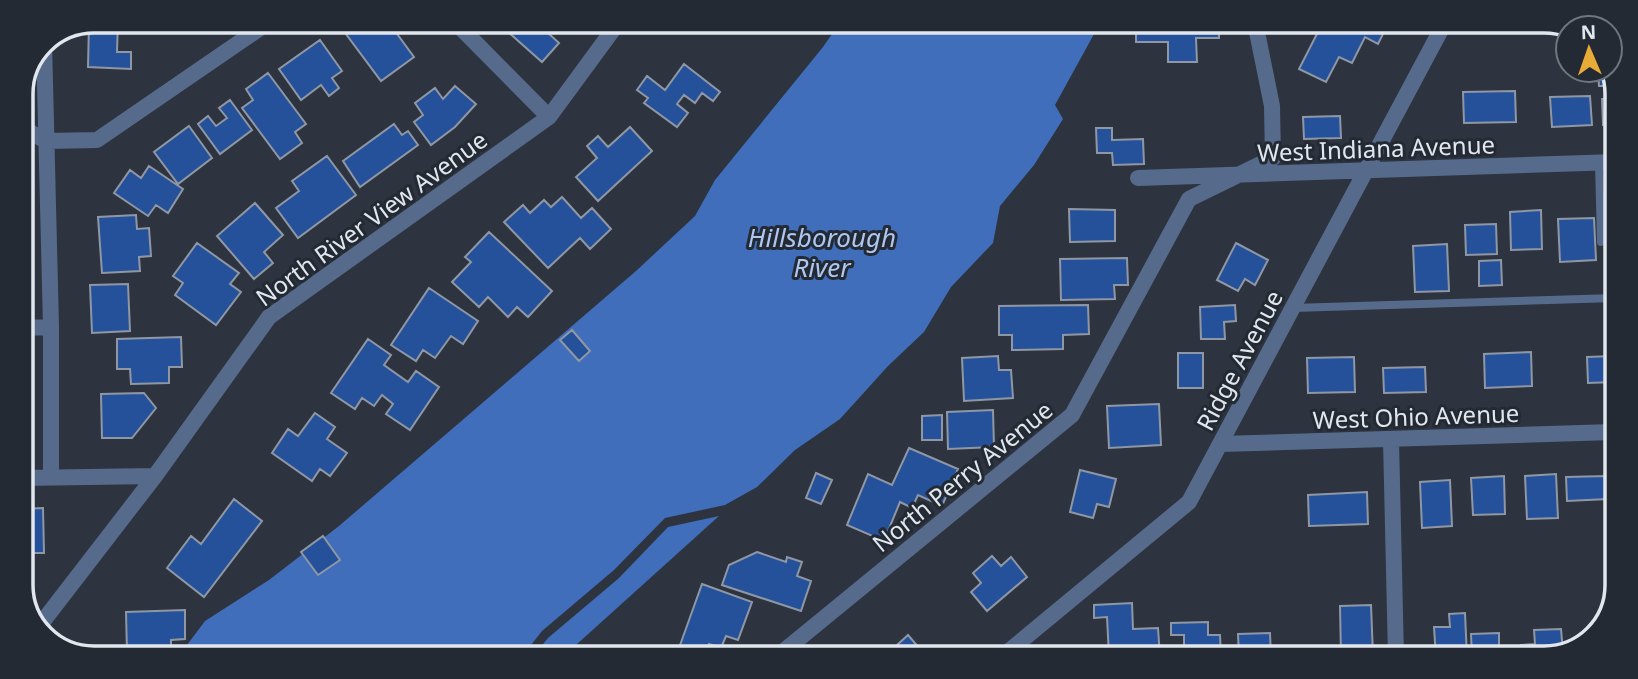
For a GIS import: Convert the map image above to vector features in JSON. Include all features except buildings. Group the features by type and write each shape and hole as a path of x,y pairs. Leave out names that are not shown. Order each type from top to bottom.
{"street":[{"name":"North Perry Avenue","path":"790,646 1072,415 1189,199 1273,158 1272,106 1257,33"},
{"name":"Ridge Avenue","path":"1015,646 1189,502 1439,33"},
{"path":"33,134 46,141 97,140 252,34"},
{"path":"468,34 550,117"},
{"name":"North River View Avenue","path":"44,620 155,476 269,317 550,117 610,34"},
{"path":"44,60 51,327 51,477"},
{"name":"West Indiana Avenue","path":"1138,178 1605,163"},
{"path":"33,328 51,327"},
{"name":"West Ohio Avenue","path":"1220,444 1605,432"},
{"path":"1391,440 1396,646"},
{"path":"33,478 155,476"}],"lane":[{"path":"1599,163 1601,242"},
{"path":"1293,308 1605,298"}],"water":[{"name":"Hillsborough River","path":"832,33 1094,33 1055,105 1063,119 1034,165 1000,206 993,243 951,287 924,332 888,366 840,419 795,450 757,487 725,505 665,518 614,570 542,631 530,646 186,646 205,621 269,580 339,526 636,271 695,216 715,180"},
{"path":"719,516 575,646 542,646 619,578 668,527"}]}
